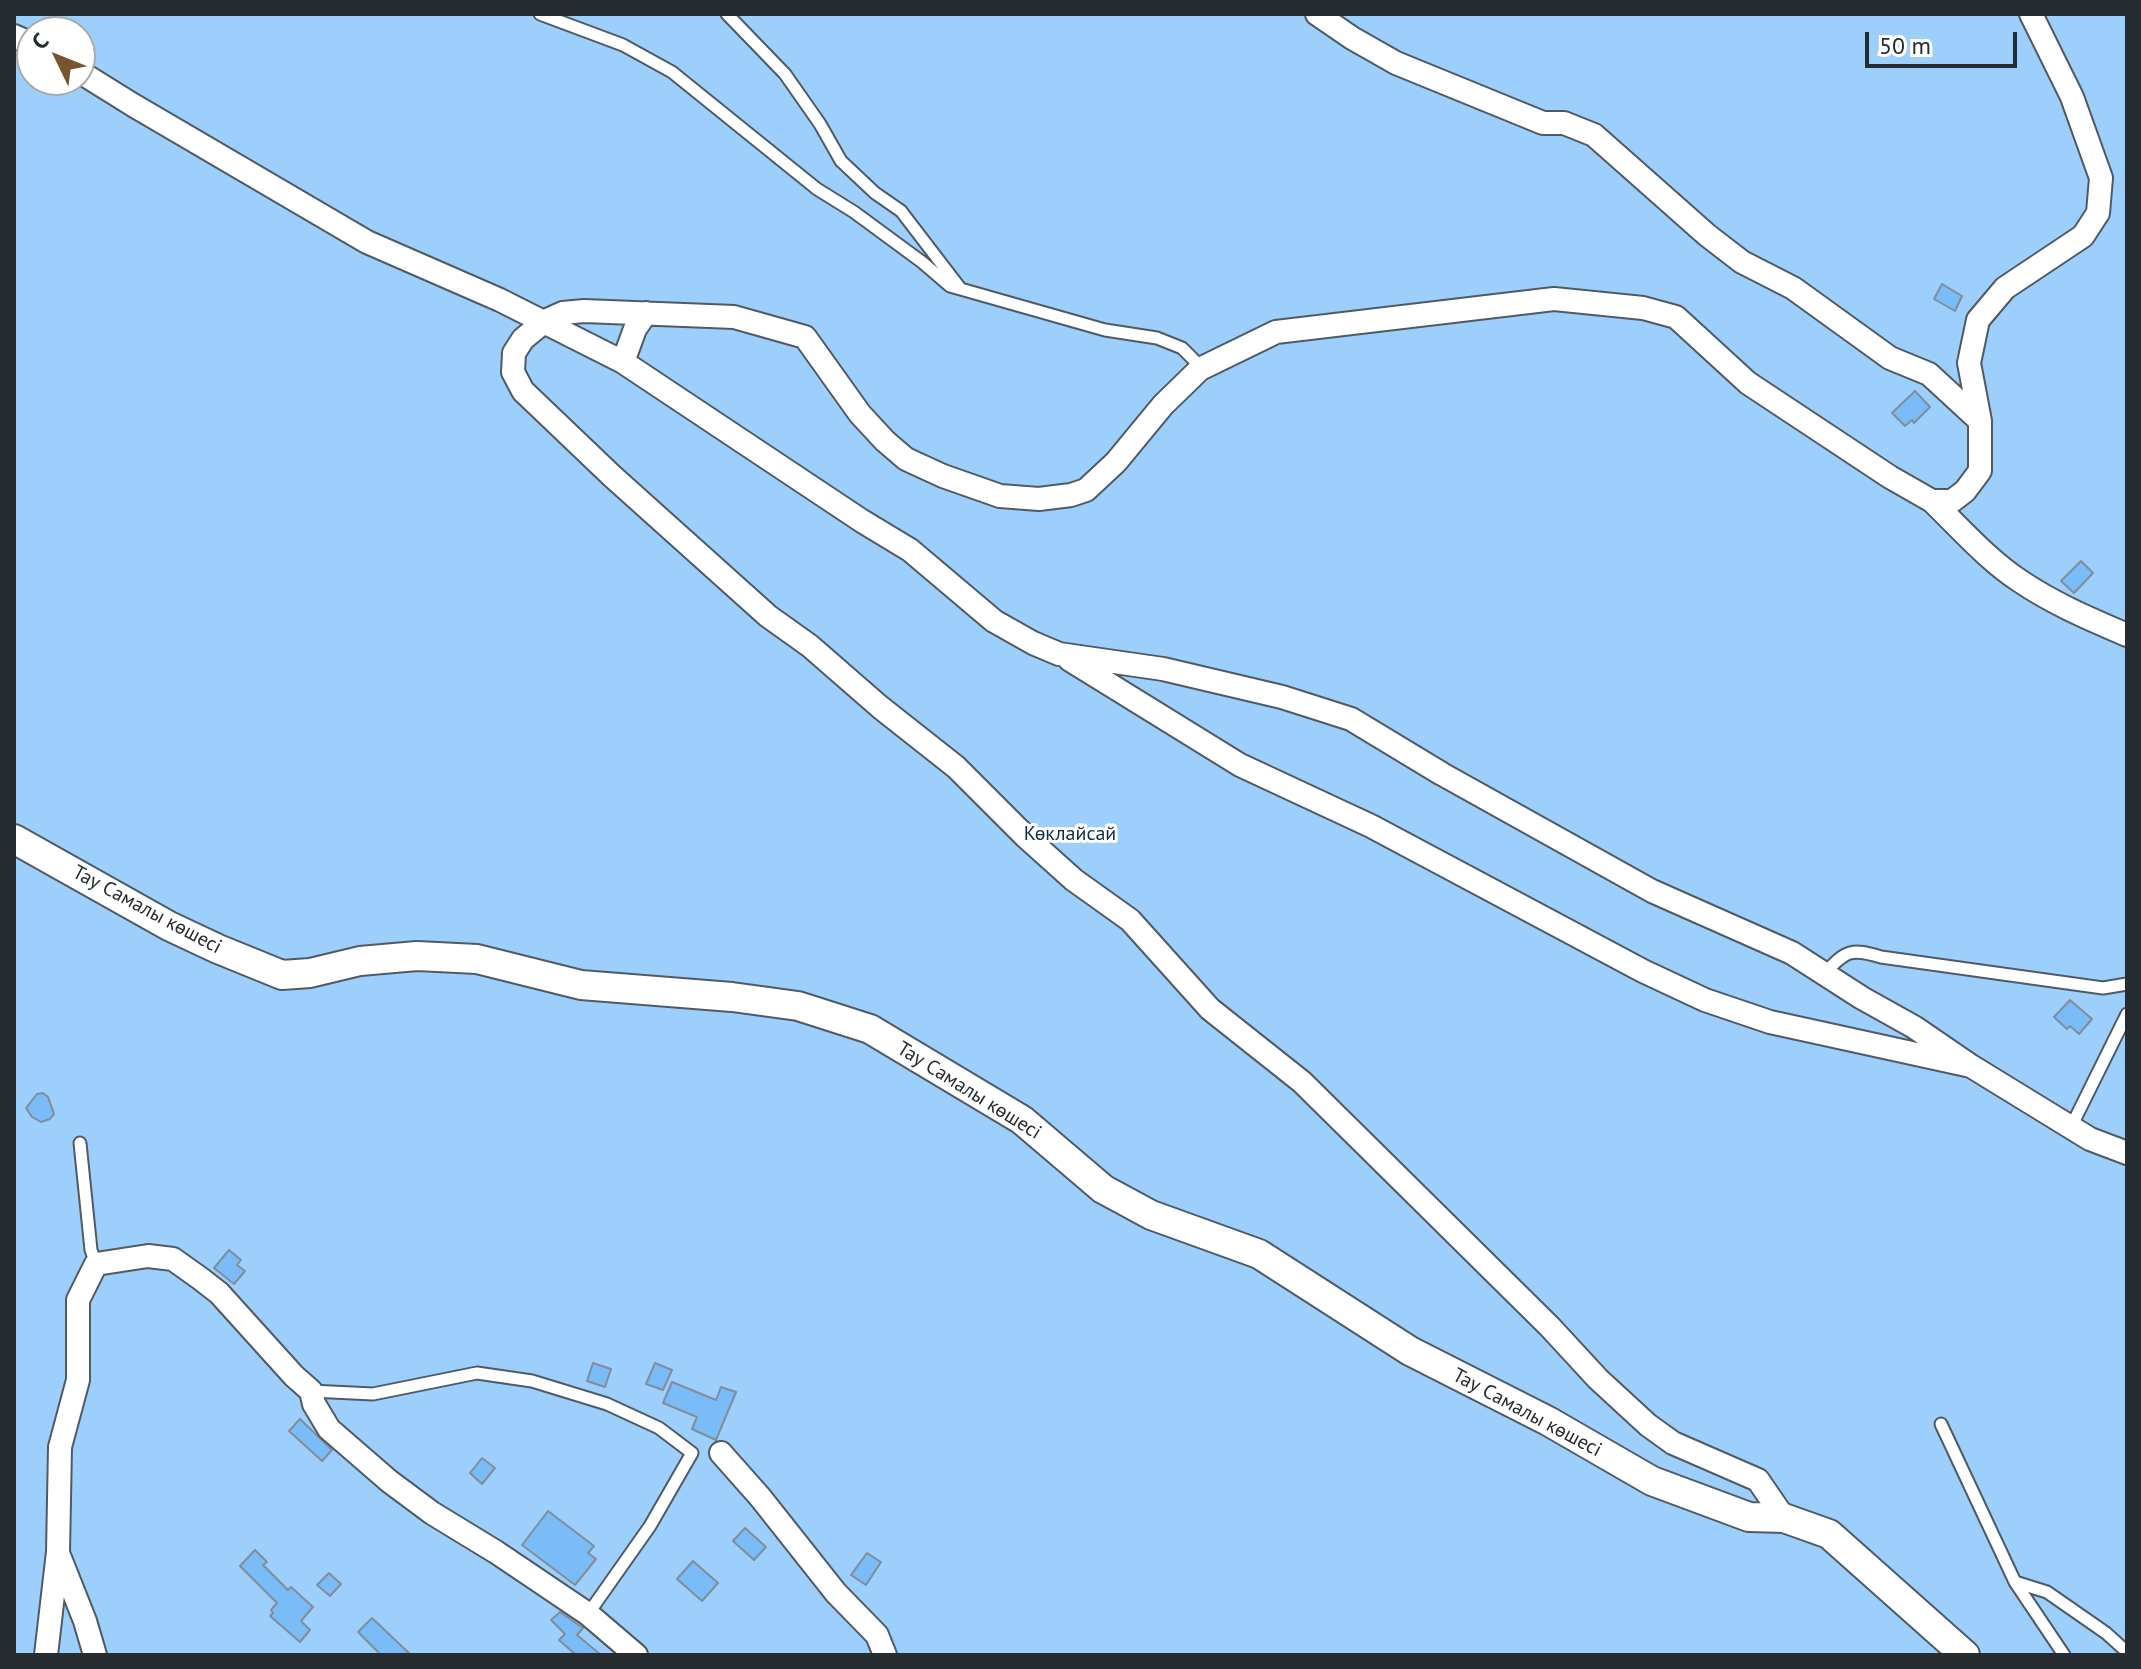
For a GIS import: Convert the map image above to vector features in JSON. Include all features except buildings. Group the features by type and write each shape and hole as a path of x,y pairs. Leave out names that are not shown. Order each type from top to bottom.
{"street":[{"path":"1317,14 1396,63 1543,123 1564,123 1594,135 1742,262 1793,288 1890,358 1929,374 1980,421"},
{"path":"1932,501 1952,501 1965,491 1980,471 1980,421 1969,363 1978,320 2005,288 2083,236 2098,213 2101,178 2072,97 2031,14"},
{"path":"96,81 367,242 545,321 623,362 910,550 994,621 1059,654 1240,765 1371,826 1630,964 1705,1000 1770,1022 1971,1066"},
{"path":"1784,1518 1758,1480 1673,1443 1648,1425 1598,1379 1550,1327 1302,1082 1210,1009 1130,920 1074,880 956,767 810,646 768,616 612,476 523,391 513,372 514,353 523,339 545,321 563,313 734,317 805,337 860,414 906,459 1000,496 1039,499 1086,490 1116,462 1163,405 1200,369 1276,332 1554,299 1643,308 1676,317 1748,383 1890,477 1932,501 1974,543 2018,580 2071,611 2127,635"},
{"path":"623,362 635,329 646,313"},
{"path":"1059,654 1163,669 1282,697 1351,719 1442,774 1652,891 1792,953 2090,1139 2127,1153"},
{"name":"Тау Самалы көшесі","path":"14,839 169,926 282,975 310,973 360,961 417,956 477,959 581,985 732,997 798,1006 870,1029 1022,1120 1103,1189 1139,1209 1259,1254 1410,1351 1548,1421 1652,1481 1749,1517 1784,1518 1829,1534 1965,1655"},
{"path":"46,1655 58,1552 60,1447 78,1380 78,1300 96,1264 148,1256 173,1259 219,1293 311,1391 314,1404 329,1429 389,1481 432,1513 588,1614 636,1655"},
{"path":"721,1453 836,1593 877,1635 885,1655"},
{"path":"58,1552 95,1655"}],"lane":[{"path":"540,14 623,45 672,72 817,189 854,212 950,286 1105,330 1157,338 1182,348 1200,369"},
{"path":"727,14 785,74 841,161 875,193 901,211 960,289"},
{"path":"1825,973 1841,955 1859,951 2040,981 2103,988 2127,984"},
{"path":"2071,1127 2127,1014"},
{"path":"80,1143 91,1250 96,1264"},
{"path":"311,1391 373,1394 477,1373 532,1381 607,1404 659,1428 692,1453 650,1526 588,1614"},
{"path":"1941,1424 2015,1582 2064,1655"},
{"path":"2015,1582 2047,1592 2106,1633 2127,1652"}],"green space":[{"name":"Көклайсай","path":"14,14 2127,14 2127,1655 14,1655"}]}
